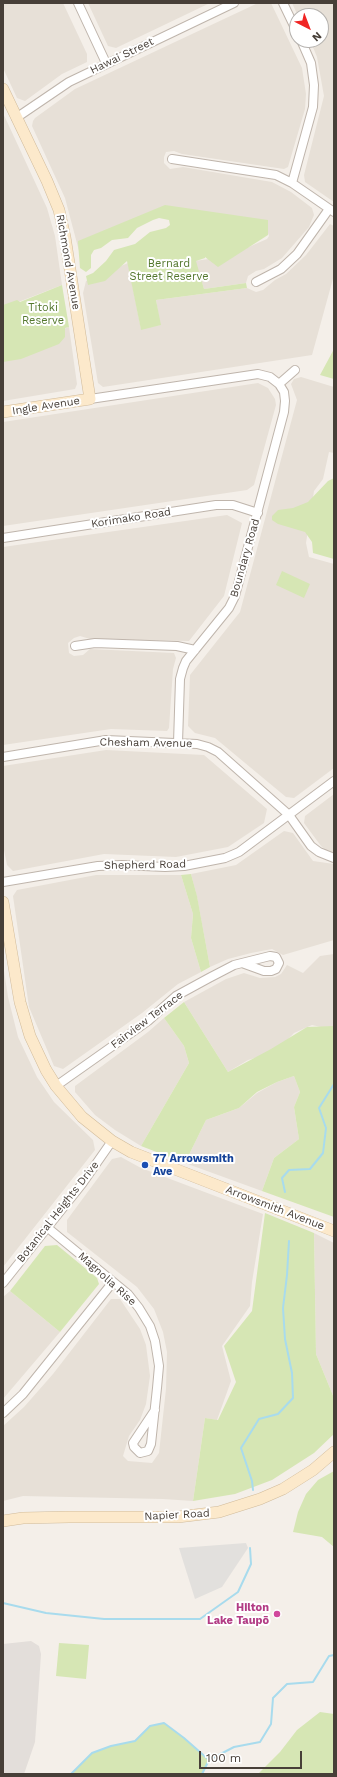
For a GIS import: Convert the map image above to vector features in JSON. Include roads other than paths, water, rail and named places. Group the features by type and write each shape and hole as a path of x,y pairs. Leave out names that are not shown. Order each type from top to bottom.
{"street":[{"path":"78,3 106,64"},
{"name":"Hawai Street","path":"16,118 69,82 234,3"},
{"path":"283,3 289,15"},
{"path":"292,183 313,107 314,92 311,63 304,48"},
{"name":"Richmond Avenue","path":"3,89 47,181 59,210 65,237 90,399"},
{"path":"172,159 276,175 292,183 332,211 297,254 281,269 256,282"},
{"path":"90,399 258,374 270,377 279,384 295,370"},
{"name":"Boundary Road","path":"178,743 180,679 186,661 233,602 284,412 284,392 279,384"},
{"name":"Ingle Avenue","path":"3,412 90,399"},
{"name":"Korimako Road","path":"3,538 216,505 233,505 258,513"},
{"path":"75,646 95,643 177,646 195,650"},
{"name":"Chesham Avenue","path":"3,757 106,740 197,744 218,752 289,815 312,846 319,852 334,858"},
{"name":"Shepherd Road","path":"3,882 98,866 122,865 165,867 213,861 239,852 334,781"},
{"name":"Arrowsmith Avenue","path":"3,902 24,1019 39,1057 56,1086 82,1117 112,1141 150,1160 334,1231"},
{"name":"Fairview Terrace","path":"56,1086 148,1021 176,996 227,968 242,963"},
{"name":"Botanical Heights Drive","path":"3,1283 82,1184 112,1141"},
{"name":"Magnolia Rise","path":"48,1228 128,1294 140,1308 150,1326 155,1342 159,1366 151,1444 148,1451 140,1453 134,1447 133,1443 154,1410"},
{"path":"3,1413 23,1394 113,1282"},
{"name":"Napier Road","path":"3,1521 23,1518 69,1516 178,1517 219,1512 254,1501 283,1488 313,1470 334,1452"}],"waterway":[{"path":"285,1192 282,1178 289,1170 310,1169 323,1153 326,1128 319,1108 334,1084"},
{"path":"253,1490 252,1481 241,1448 259,1419 278,1414 293,1398 292,1373 285,1339 283,1308 289,1241"},
{"path":"3,1603 46,1613 104,1619 200,1619 238,1592 251,1564 250,1548"},
{"path":"202,1774 209,1760 234,1747 260,1742 271,1724 273,1698 287,1684 313,1682 329,1656 334,1655"},
{"path":"71,1774 92,1753 111,1746 135,1741 150,1726 164,1723 209,1760"}],"place":[{"name":"77 Arrowsmith Ave","path":"145,1165"},
{"name":"Hilton Lake Taupō","path":"277,1614"}],"park label":[{"name":"Bernard Street Reserve","path":"169,270"},
{"name":"Titoki Reserve","path":"43,314"}]}
